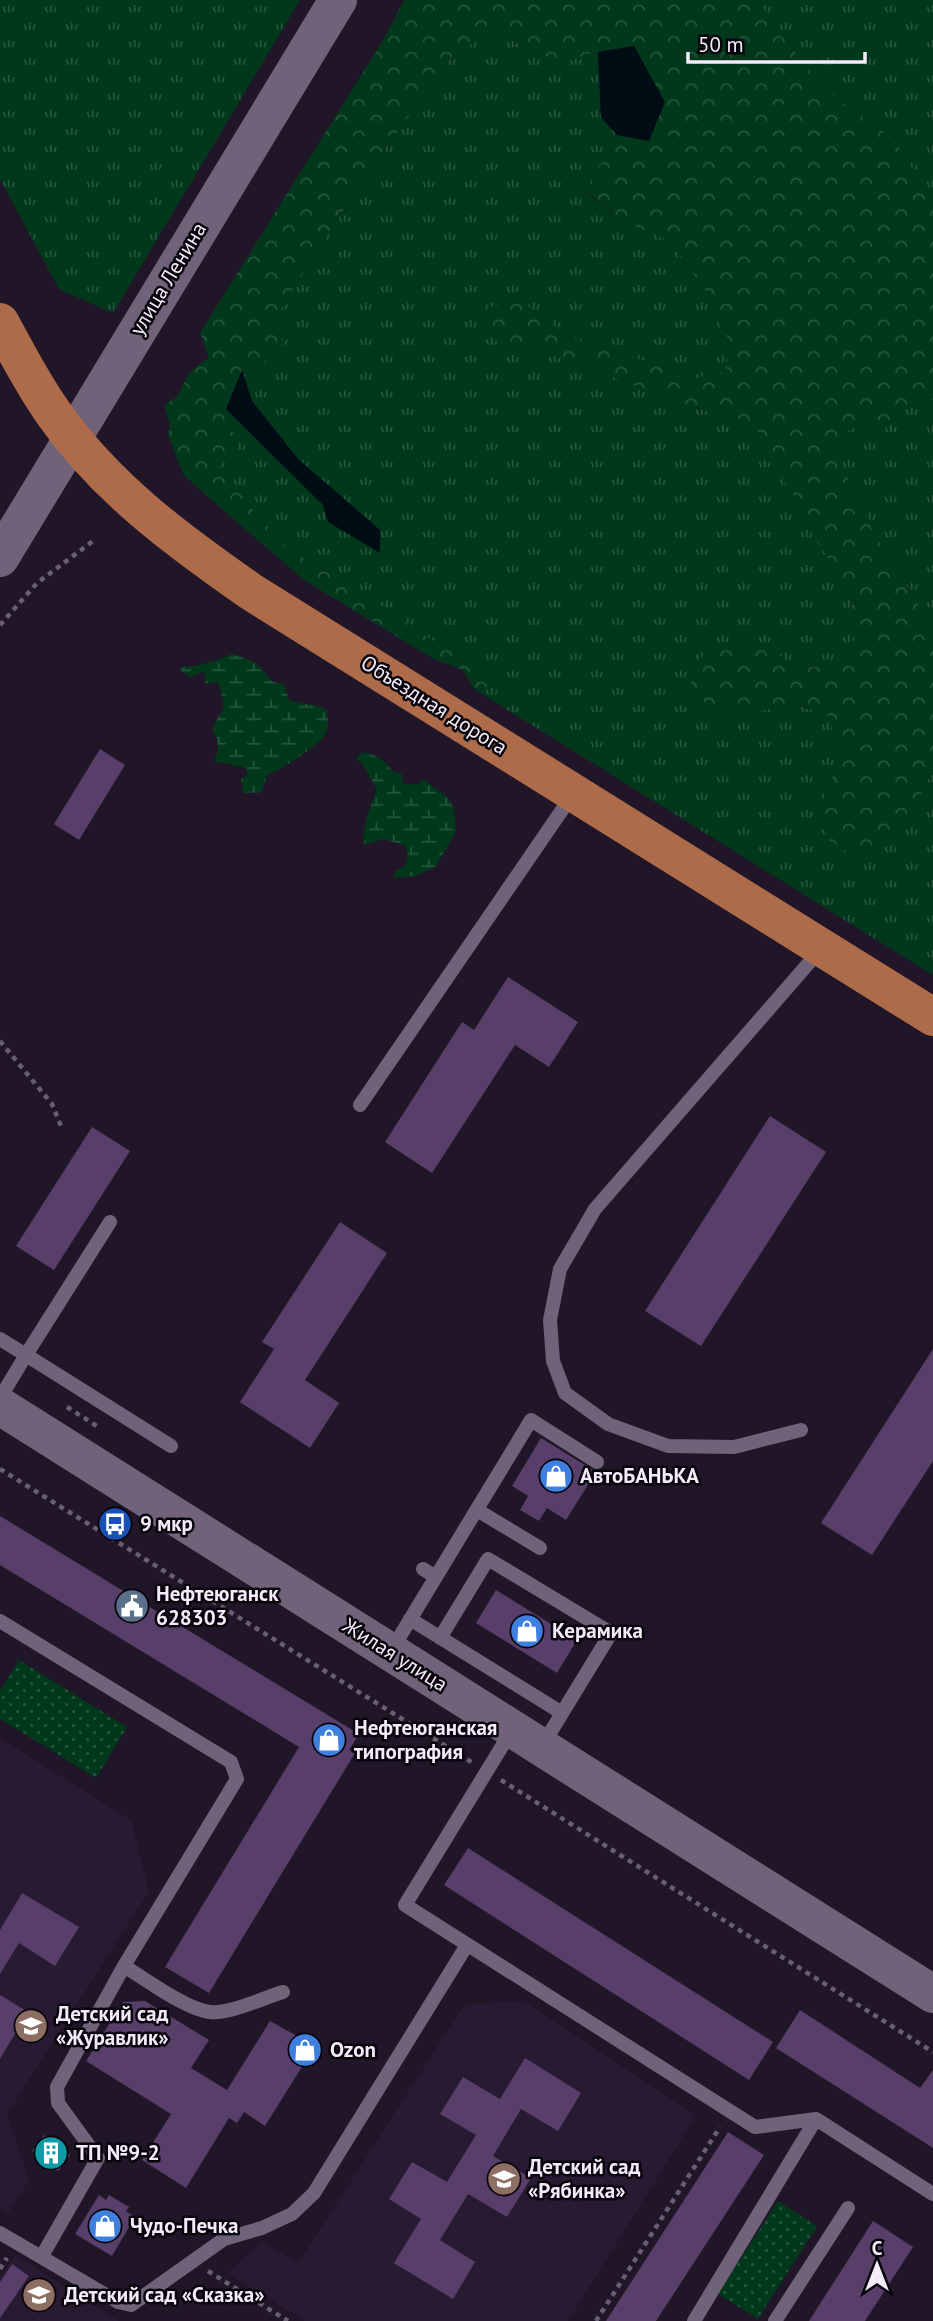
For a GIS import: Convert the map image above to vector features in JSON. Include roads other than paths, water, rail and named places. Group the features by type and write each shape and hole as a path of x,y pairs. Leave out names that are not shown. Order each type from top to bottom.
{"main road":[{"name":"улица Ленина","path":"0,558 338,0"},
{"name":"Объездная дорога","path":"0,322 34,385 72,437 125,496 186,547 250,591 933,1017"},
{"name":"Жилая улица","path":"0,1406 933,1993"}],"lane":[{"path":"360,1105 574,793"},
{"path":"801,1430 734,1447 668,1446 608,1424 565,1393 553,1361 550,1320 560,1269 595,1209 822,948"},
{"path":"0,1398 110,1222"},
{"path":"0,1339 171,1446"},
{"path":"390,1652 410,1619 430,1573 477,1510 531,1420 597,1462"},
{"path":"477,1510 540,1548"},
{"path":"393,1916 405,1905 488,1772 562,1713 611,1633 488,1559 440,1638"},
{"path":"410,1619 562,1713"},
{"path":"0,1620 231,1762 237,1779 124,1966 57,2087 58,2103 98,2158 42,2256"},
{"path":"405,1905 755,2127 816,2119 933,2194"},
{"path":"0,2233 118,2302 131,2305 224,2239 262,2228 292,2214 314,2193 467,1945"},
{"path":"124,1966 193,2008 210,2012 223,2011 283,1992"},
{"path":"694,2321 816,2119"},
{"path":"775,2321 848,2208"}],"place":[{"name":"АвтоБАНЬКА","path":"556,1476"},
{"name":"9 мкр","path":"115,1524"},
{"name":"Нефтеюганск 628303","path":"132,1606"},
{"name":"Керамика","path":"527,1631"},
{"name":"Нефтеюганская типография","path":"329,1740"},
{"name":"Детский сад «Журавлик»","path":"31,2026"},
{"name":"Ozon","path":"305,2050"},
{"name":"ТП №9-2","path":"51,2153"},
{"name":"Детский сад «Рябинка»","path":"504,2179"},
{"name":"Чудо-Печка","path":"105,2226"},
{"name":"Детский сад «Сказка»","path":"39,2295"}]}
